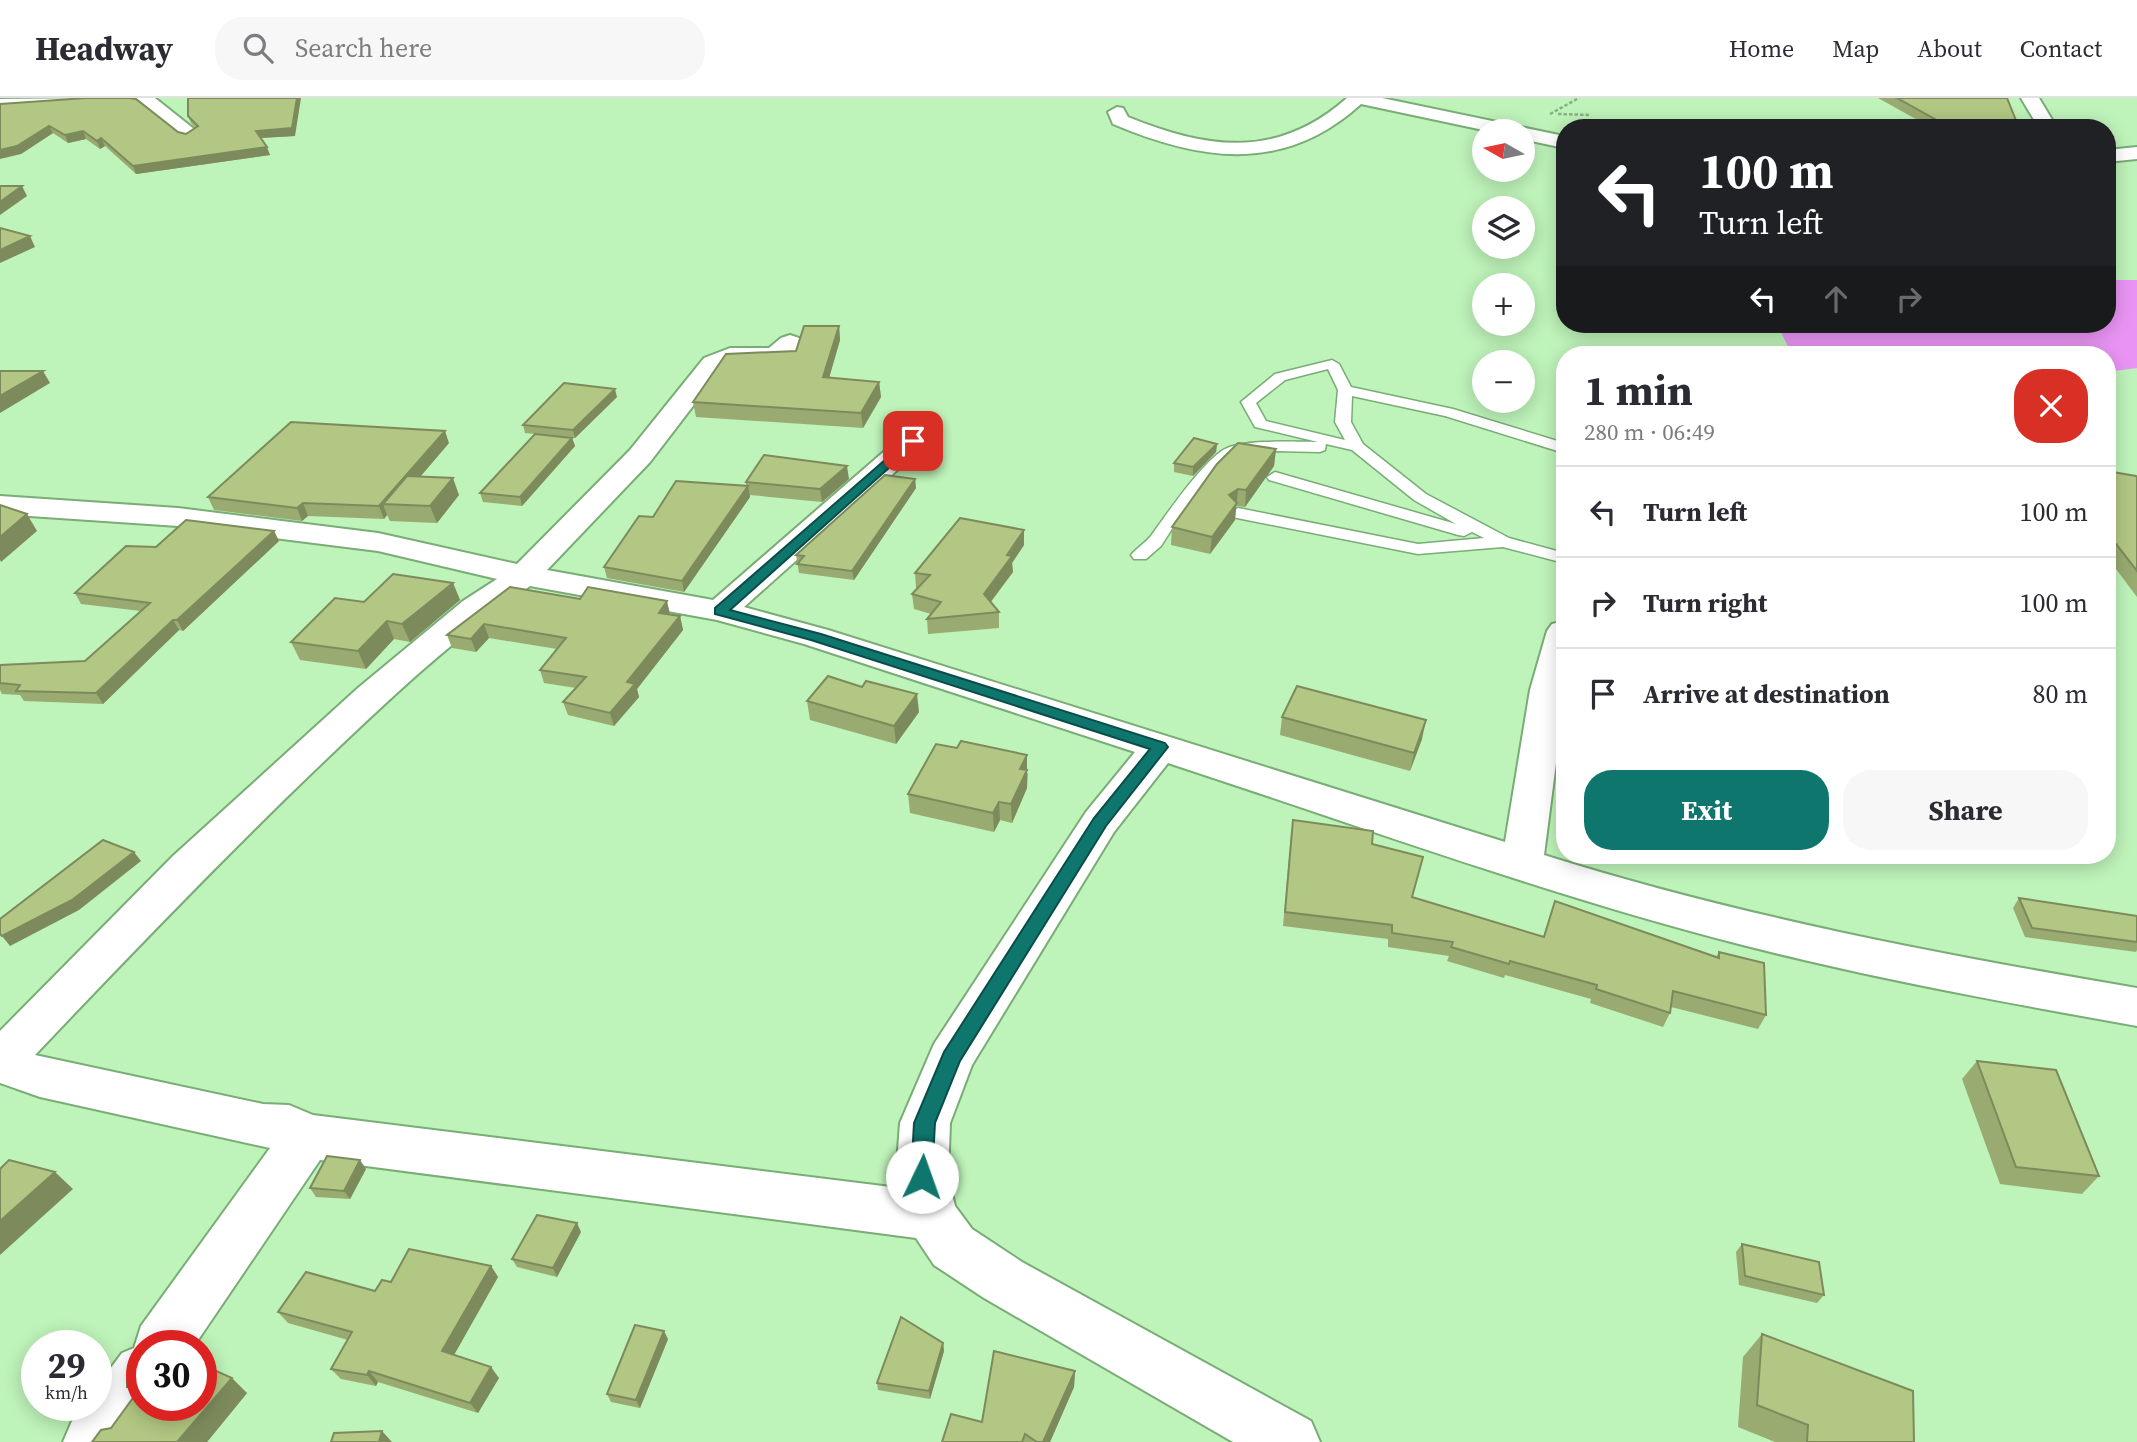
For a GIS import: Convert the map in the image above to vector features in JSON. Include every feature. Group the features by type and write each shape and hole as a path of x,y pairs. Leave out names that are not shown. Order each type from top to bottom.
{"street":[{"path":"0,104 89,98"},
{"path":"132,98 145,99 190,133"},
{"path":"1117,112 1120,120 1174,141 1198,147 1261,148 1295,141 1308,130 1339,116 1357,98 1472,122"},
{"path":"2030,98 2043,119"},
{"path":"1453,118 1471,105"},
{"path":"1535,136 1556,140"},
{"path":"2116,155 2137,153"},
{"path":"790,343 776,356 730,356 713,363 640,456 524,575 475,608 371,696 198,857 34,1024 18,1042 11,1056 17,1069 40,1077 263,1126 289,1127 308,1136 931,1216"},
{"path":"720,611 913,441"},
{"path":"0,505 178,517 378,542 524,575 720,611 816,637 1609,891 1803,943 1988,981 2137,1007"},
{"path":"1522,864 1548,690 1556,660"},
{"path":"1160,747 1100,822 951,1058 925,1123 922,1177 931,1216 953,1247 1003,1280 1290,1442"},
{"path":"172,1330 308,1136"},
{"path":"93,1442 126,1396"}],"lane":[{"path":"1357,447 1260,424 1248,402 1280,377 1332,364 1345,390 1343,422 1357,447 1420,497 1503,542"},
{"path":"1345,390 1448,412 1556,446"},
{"path":"1140,555 1155,542 1178,507 1230,453 1275,446 1357,447"},
{"path":"1276,478 1556,556"},
{"path":"1238,513 1418,549 1503,542"}],"path":[{"path":"1550,114 1591,116"}],"shaded area":[{"path":"2116,280 2137,280 2137,368 2116,371 2116,346 1788,346 1781,333 2116,333"}],"building":[{"path":"86,98 136,99 178,132 186,134 198,126 188,116 188,98 297,98 292,128 256,131 267,147 133,166 101,138 97,141 83,131 65,135 49,126 17,146 0,150 0,104"},
{"path":"1897,98 2007,98 2015,119 1935,119"},
{"path":"0,186 22,186 0,202"},
{"path":"0,228 30,236 0,250"},
{"path":"804,326 839,326 823,377 879,382 861,413 693,402 726,354 796,351"},
{"path":"0,371 43,371 0,396"},
{"path":"564,383 615,389 573,430 523,425"},
{"path":"291,422 445,431 379,506 303,503 297,508 208,497"},
{"path":"535,434 572,438 520,497 480,493"},
{"path":"1194,438 1217,444 1193,467 1174,463"},
{"path":"1238,443 1276,449 1246,490 1238,489 1229,495 1237,503 1212,537 1172,527 1217,464"},
{"path":"764,455 847,466 820,489 746,482"},
{"path":"2116,473 2137,477 2137,571 2116,544"},
{"path":"885,475 915,479 852,571 797,564 804,556 796,555"},
{"path":"407,476 453,478 430,506 383,504"},
{"path":"676,481 748,486 682,581 604,567 639,516 653,517"},
{"path":"0,505 27,514 0,537"},
{"path":"960,518 1024,530 1007,555 1012,556 984,594 999,612 927,619 941,602 912,594 930,575 915,573"},
{"path":"186,520 274,531 177,620 173,620 96,693 16,691 20,685 0,683 0,665 85,661 150,603 75,593 126,546 156,547"},
{"path":"393,574 453,583 402,624 387,621 358,651 291,642 335,598 364,602"},
{"path":"510,587 580,599 588,587 667,601 659,613 680,616 627,682 635,684 610,713 563,702 586,677 540,670 566,638 484,624 471,639 447,635"},
{"path":"828,676 862,687 866,681 917,694 894,726 807,701"},
{"path":"1297,686 1426,720 1414,753 1282,717"},
{"path":"961,741 1027,755 1020,769 1027,770 1011,804 999,802 993,813 908,794 936,744 957,748"},
{"path":"1293,820 1373,831 1372,844 1423,857 1412,897 1544,937 1555,901 1719,958 1719,952 1764,963 1766,1015 1673,991 1670,1013 1596,989 1597,985 1451,947 1453,942 1392,933 1392,925 1285,912"},
{"path":"103,840 134,852 72,900 2,936 0,934 0,919"},
{"path":"2019,898 2137,916 2137,942 2032,928"},
{"path":"1977,1061 2056,1070 2099,1176 2016,1167"},
{"path":"327,1156 360,1160 344,1191 310,1188"},
{"path":"9,1160 55,1172 0,1221 0,1169"},
{"path":"537,1215 577,1223 553,1268 512,1259"},
{"path":"1742,1244 1819,1262 1824,1295 1745,1276"},
{"path":"409,1249 491,1266 442,1351 491,1367 470,1403 369,1371 367,1375 331,1369 352,1332 278,1312 306,1272 375,1291 382,1280 391,1282"},
{"path":"901,1317 943,1343 929,1391 877,1383"},
{"path":"635,1325 664,1331 636,1400 607,1394"},
{"path":"1762,1334 1913,1391 1914,1442 1807,1442 1808,1425 1757,1405"},
{"path":"994,1351 1075,1371 1043,1442 1037,1442 1025,1434 1022,1442 942,1442 951,1414 982,1422"},
{"path":"217,1371 232,1378 217,1395"},
{"path":"126,1407 126,1421 195,1421 177,1442 92,1442 101,1430 111,1428"},
{"path":"382,1431 379,1442 331,1442 334,1433"}],"route":[{"path":"913,441 720,611 816,637 1160,747 1100,822 951,1058 925,1123 922,1177"}]}
